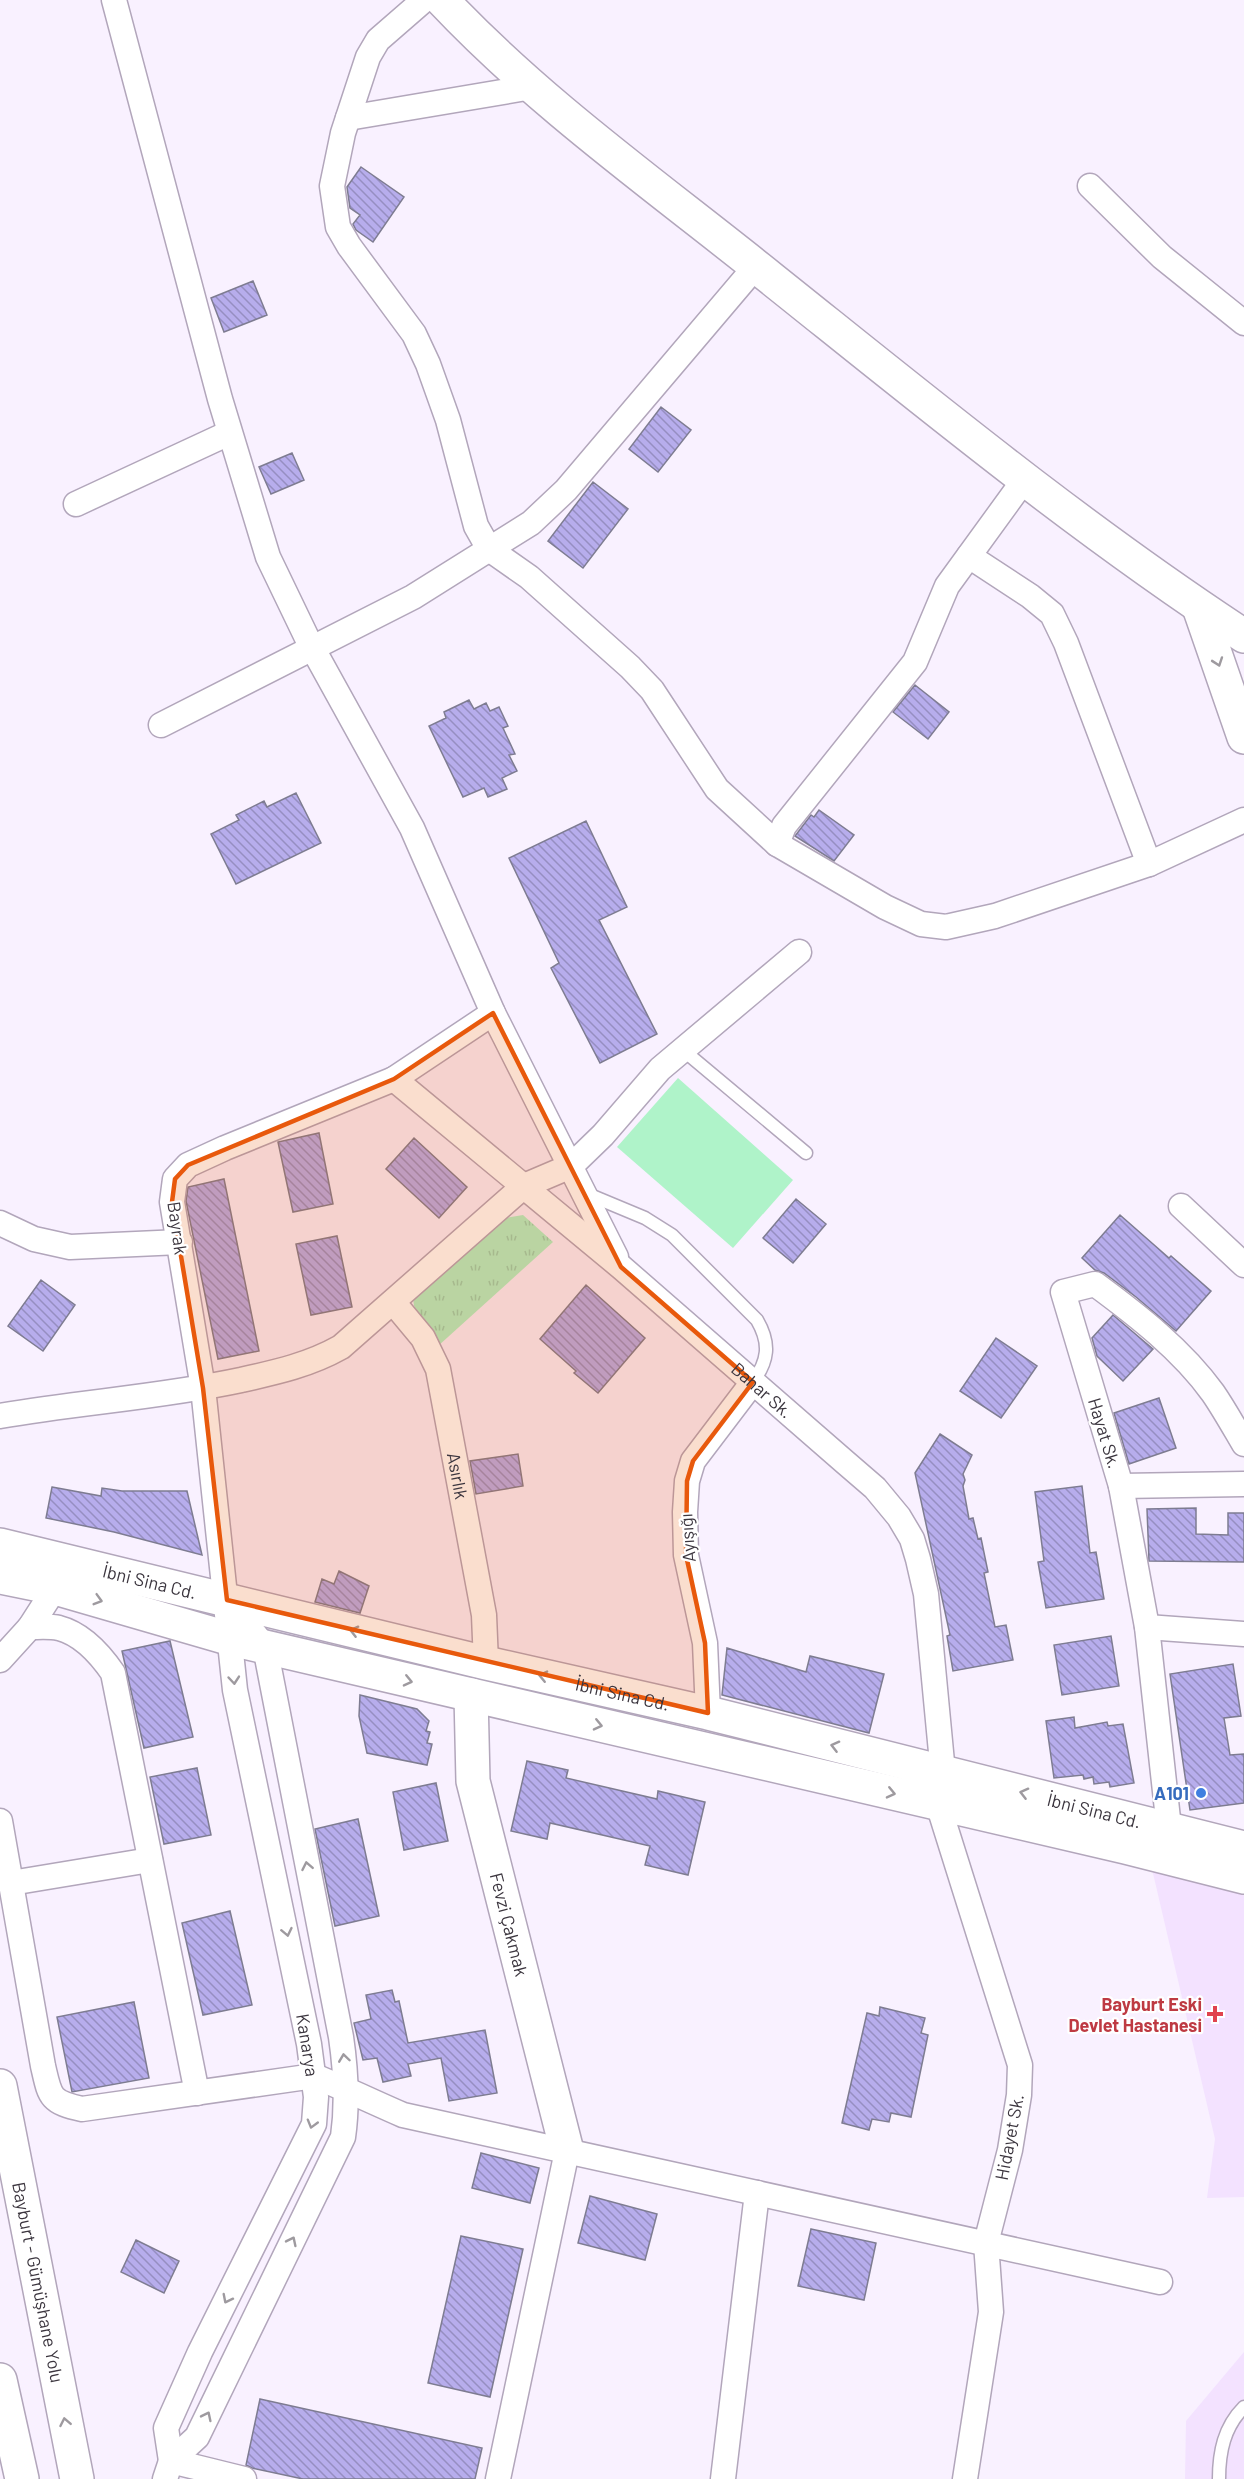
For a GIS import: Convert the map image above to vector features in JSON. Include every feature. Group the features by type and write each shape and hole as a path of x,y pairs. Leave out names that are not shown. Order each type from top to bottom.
{"main road":[{"path":"442,0 472,32 610,154 756,266 1024,480 1244,636"},
{"path":"1200,607 1244,737"},
{"name":"İbni Sina Cd.","path":"0,1545 486,1663 708,1713 941,1789 1244,1877"},
{"name":"İbni Sina Cd.","path":"0,1577 55,1588 231,1639 471,1695 941,1789 1169,1828 1244,1848"},
{"name":"Fevzi Çakmak","path":"471,1695 473,1781 567,2151"},
{"name":"Bayburt - Gümüşhane Yolu","path":"0,2086 77,2479"},
{"path":"0,2379 22,2479"}],"street":[{"path":"114,0 229,433 268,556 313,649 412,828 493,1013 621,1267"},
{"path":"424,0 378,40 368,57 348,118 332,186 338,227 349,246 408,326 428,364 448,420 476,526 489,549 529,577 652,690 717,789 777,844 885,907 921,924 946,927 995,916 1149,864 1244,820"},
{"path":"348,118 532,87"},
{"path":"1090,186 1162,257 1244,323"},
{"path":"161,725 413,597 531,523 566,490 756,266"},
{"path":"76,504 229,433"},
{"path":"777,844 784,826 915,662 947,586 1024,480"},
{"path":"969,556 1030,596 1052,614 1066,643 1149,864"},
{"path":"0,1416 203,1388 294,1369 322,1358 341,1347 524,1186 571,1167 603,1135 660,1069 799,952"},
{"name":"Bayrak","path":"227,1600 203,1388 172,1202 175,1179 188,1166 236,1143 394,1079 493,1013"},
{"name":"Bahar Sk.","path":"394,1079 621,1267 875,1488 899,1517 912,1539 926,1594 941,1789"},
{"path":"1181,1206 1244,1265"},
{"path":"0,1223 34,1239 70,1247 180,1242"},
{"name":"Hayat Sk.","path":"1169,1828 1147,1627 1121,1486 1063,1292 1095,1284 1131,1311 1179,1354 1212,1392 1244,1444"},
{"name":"Asırlık","path":"393,1302 423,1338 438,1369 484,1615 486,1663"},
{"name":"Ayışığı","path":"708,1713 705,1643 686,1555 687,1481 693,1461 753,1382"},
{"path":"1121,1486 1244,1484"},
{"path":"0,1660 30,1627 55,1588"},
{"path":"168,2470 197,2437 343,2137 347,2089 341,2037 265,1647 227,1600"},
{"name":"Kanarya","path":"168,2470 166,2428 200,2352 314,2124 316,2097 292,1957 235,1690 227,1600"},
{"path":"30,1627 58,1628 78,1637 100,1654 113,1673 197,2093"},
{"path":"1147,1627 1244,1634"},
{"name":"Hidayet Sk.","path":"941,1789 1020,2066 1019,2095 1010,2150 986,2243 991,2312 965,2479"},
{"path":"0,1821 49,2093 62,2105 82,2109 314,2076 403,2115 1160,2282"},
{"path":"11,1882 150,1860"},
{"path":"498,2479 567,2151"},
{"path":"723,2479 757,2193"},
{"path":"168,2470 244,2479"}],"lane":[{"path":"683,1050 806,1153"},
{"path":"584,1192 645,1218 672,1235 757,1320 764,1332 768,1354 763,1368 753,1382"},
{"path":"1219,2479 1220,2449 1236,2416 1244,2408"}],"highlighted area":[{"path":"493,1013 621,1267 753,1382 693,1461 687,1481 686,1555 705,1643 708,1713 227,1600 203,1388 172,1202 175,1179 188,1165 394,1079"}],"shaded area":[{"name":"Bayburt Eski Devlet Hastanesi","path":"1152,1869 1244,1889 1244,2197 1207,2198 1215,2139"},
{"path":"1244,2352 1244,2479 1185,2479 1186,2421"}],"green space":[{"path":"678,1078 793,1180 733,1248 617,1147"},
{"path":"523,1215 553,1242 438,1346 414,1306 413,1298 500,1219"}],"building":[{"path":"361,167 404,197 373,242 356,230 353,224 360,215 350,208 347,187"},
{"path":"253,281 267,315 224,332 211,298"},
{"path":"661,407 691,430 658,472 629,449"},
{"path":"292,453 304,480 271,494 259,467"},
{"path":"593,482 628,509 583,568 548,541"},
{"path":"915,685 949,712 928,739 893,712"},
{"path":"469,700 474,709 486,703 490,711 499,707 508,726 503,728 515,754 509,755 517,771 502,778 507,789 488,797 484,788 463,797 429,726 446,718 444,712"},
{"path":"296,793 321,843 236,884 211,834 239,820 236,815 264,801 267,807"},
{"path":"819,810 854,835 834,861 795,836 811,815 814,817"},
{"path":"586,821 627,907 599,920 657,1034 600,1063 551,968 559,963 509,858"},
{"path":"319,1133 333,1204 293,1212 278,1142"},
{"path":"414,1138 467,1187 439,1218 386,1169"},
{"path":"224,1179 259,1351 218,1359 186,1201 188,1187"},
{"path":"796,1199 826,1224 793,1263 763,1238"},
{"path":"1120,1215 1211,1291 1176,1331 1136,1297 1104,1273 1095,1270 1082,1258"},
{"path":"337,1236 352,1307 311,1315 296,1244"},
{"path":"41,1280 75,1305 43,1351 8,1326"},
{"path":"586,1285 645,1338 598,1393 540,1339"},
{"path":"1113,1315 1153,1349 1123,1381 1097,1356 1092,1338"},
{"path":"996,1338 1037,1366 1001,1418 960,1391"},
{"path":"1159,1398 1176,1448 1129,1464 1114,1413"},
{"path":"940,1434 972,1455 963,1474 969,1519 973,1518 978,1539 981,1538 988,1572 984,1573 995,1627 1006,1625 1013,1660 953,1671 947,1636 950,1635 915,1473"},
{"path":"518,1454 523,1486 476,1494 470,1461"},
{"path":"1082,1486 1090,1553 1096,1552 1104,1599 1046,1608 1038,1562 1044,1561 1035,1492"},
{"path":"52,1487 101,1496 102,1488 122,1491 187,1491 202,1555 114,1532 46,1518"},
{"path":"1196,1508 1196,1534 1228,1535 1228,1513 1244,1513 1244,1562 1149,1561 1147,1509"},
{"path":"339,1571 369,1586 360,1613 315,1602 322,1579 334,1584"},
{"path":"1111,1636 1119,1686 1062,1695 1054,1645"},
{"path":"170,1641 193,1737 144,1748 122,1651"},
{"path":"727,1648 806,1672 810,1656 884,1674 869,1733 722,1695"},
{"path":"1233,1664 1241,1716 1224,1718 1230,1755 1244,1754 1244,1803 1190,1810 1170,1674"},
{"path":"360,1695 417,1709 429,1721 426,1731 430,1732 427,1743 432,1744 427,1765 367,1753 359,1716"},
{"path":"1074,1717 1075,1728 1107,1722 1108,1726 1123,1724 1134,1783 1110,1787 1109,1782 1094,1784 1093,1777 1084,1779 1083,1775 1054,1778 1046,1721"},
{"path":"527,1761 568,1770 566,1778 657,1799 658,1791 705,1802 688,1875 645,1865 650,1846 550,1823 547,1839 511,1831"},
{"path":"197,1768 211,1835 164,1844 150,1777"},
{"path":"436,1783 448,1841 404,1850 393,1792"},
{"path":"358,1819 379,1916 335,1926 315,1829"},
{"path":"230,1911 252,2005 203,2015 182,1923"},
{"path":"392,1990 395,2002 399,2001 408,2043 485,2030 497,2093 449,2101 441,2058 408,2064 411,2076 383,2082 377,2058 363,2060 354,2023 371,2019 366,1995"},
{"path":"134,2002 149,2078 72,2092 57,2017"},
{"path":"880,2007 925,2018 921,2033 928,2035 911,2117 891,2113 889,2122 872,2119 869,2130 842,2123 867,2013 879,2016"},
{"path":"481,2153 539,2168 530,2203 472,2188"},
{"path":"590,2196 657,2214 645,2260 578,2243"},
{"path":"811,2229 876,2243 864,2300 798,2286"},
{"path":"461,2236 523,2249 490,2397 428,2383"},
{"path":"136,2240 179,2261 164,2293 121,2272"},
{"path":"260,2399 482,2448 475,2479 303,2479 252,2468 246,2465"}],"place":[{"name":"A101","path":"1201,1793"},
{"name":"Bayburt Eski Devlet Hastanesi","path":"1215,2014"}]}
